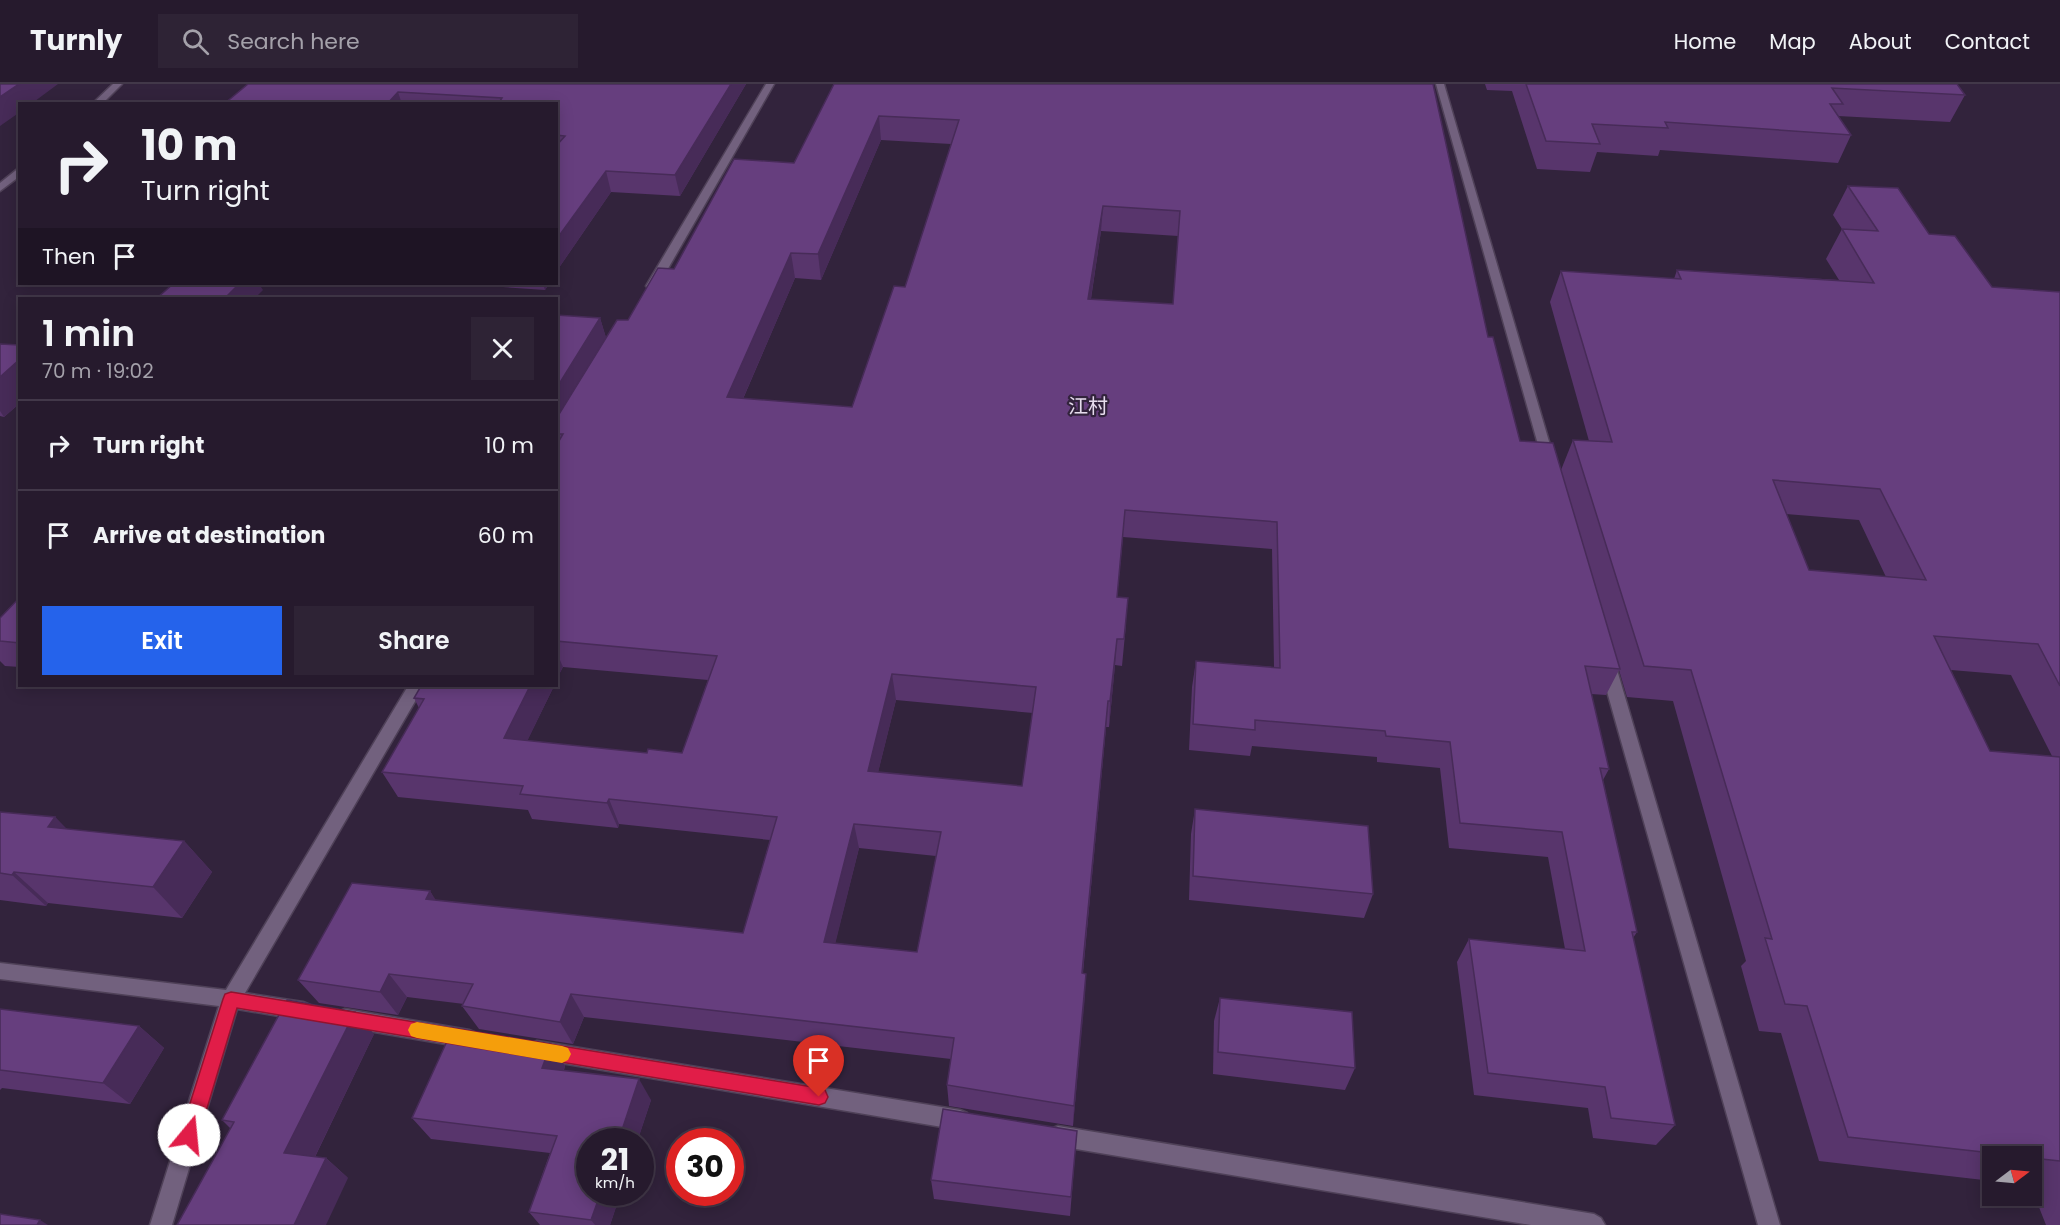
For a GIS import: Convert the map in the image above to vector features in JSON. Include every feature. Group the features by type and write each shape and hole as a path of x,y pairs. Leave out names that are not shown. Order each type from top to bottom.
{"street":[{"path":"98,102 118,84"},
{"path":"646,296 770,84"},
{"path":"1440,84 1553,476"},
{"path":"0,188 18,172"},
{"path":"1603,649 1769,1225"},
{"path":"161,1225 231,999 415,687"},
{"path":"0,971 231,999 490,1042"},
{"path":"513,1046 983,1124"},
{"path":"1042,1134 1594,1225"}],"building":[{"path":"0,84 19,84 0,97"},
{"path":"248,84 731,84 675,175 606,171 558,237 558,144 565,136 558,135 558,102 499,102 502,98 398,92 389,102 226,102"},
{"path":"834,84 1433,84 1488,337 1493,337 1520,441 1553,443 1620,669 1585,666 1609,769 1600,768 1637,932 1632,932 1675,1125 1611,1118 1605,1087 1488,1073 1469,939 1585,951 1562,832 1460,823 1450,742 1386,736 1385,731 1255,720 1255,730 1193,724 1196,661 1280,668 1277,522 1125,510 1117,597 1128,598 1124,639 1117,639 1110,701 1108,701 1082,973 1086,974 1074,1106 947,1085 954,1038 571,994 560,1022 462,1006 473,984 389,974 380,992 298,980 352,883 430,891 426,899 743,933 777,817 609,799 607,803 520,794 523,786 382,772 424,699 414,698 420,687 530,687 504,738 647,753 648,749 682,753 717,656 558,641 558,443 563,434 558,434 558,416 617,320 628,320 658,268 674,269 734,159 794,163","holes":["879,116 959,120 905,287 894,286 852,407 727,397 791,253 818,254","1103,206 1180,211 1173,304 1088,299","892,674 1036,687 1022,786 868,771","854,824 941,832 917,952 824,942"]},
{"path":"1526,84 1957,84 1965,95 1832,88 1843,104 1830,104 1851,135 1665,122 1668,128 1592,124 1600,144 1546,141"},
{"path":"1848,186 1898,188 1929,234 1955,236 1992,287 2060,292 2060,686 2038,644 1934,636 1990,751 2060,757 2060,1161 2042,1159 2042,1146 1982,1146 1982,1152 1848,1137 1807,1006 1785,1004 1765,938 1772,939 1691,670 1644,666 1573,440 1612,442 1561,271 1681,279 1677,270 1874,283 1842,229 1878,231","holes":["1773,480 1880,489 1926,580 1809,570"]},
{"path":"172,285 238,285 226,297 158,297"},
{"path":"558,315 600,318 558,386"},
{"path":"0,344 18,345 18,361 0,377"},
{"path":"18,599 18,643 0,641 0,618"},
{"path":"1195,809 1368,826 1373,894 1193,876"},
{"path":"0,812 55,817 48,827 184,841 153,887 14,872 12,875 0,873"},
{"path":"1220,998 1352,1012 1355,1068 1218,1052"},
{"path":"287,1000 355,1012 284,1153 326,1158 294,1225 177,1225 234,1122 222,1120"},
{"path":"0,1009 139,1026 103,1083 0,1070"},
{"path":"453,1028 551,1044 542,1068 639,1079 623,1128 576,1128 576,1206 596,1206 591,1220 529,1212 557,1136 412,1118"},
{"path":"943,1109 1077,1131 1071,1197 931,1180"},
{"path":"0,1214 40,1220 37,1225 0,1225"}],"slow traffic":[{"path":"417,1030 562,1054"}],"district":[{"name":"江村","path":"1088,406"}],"route":[{"path":"189,1135 231,999 819,1097"}]}
